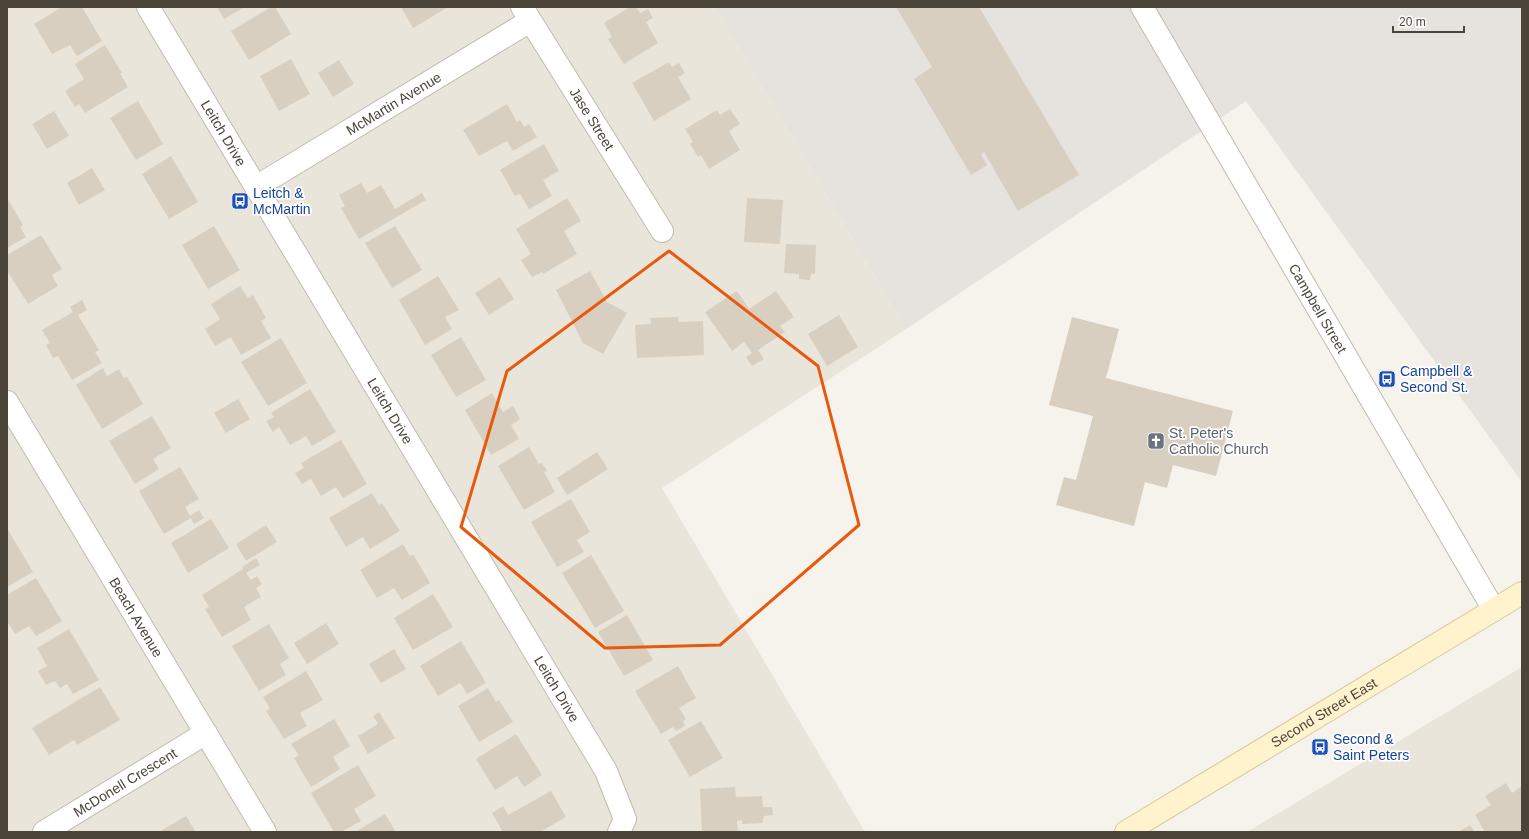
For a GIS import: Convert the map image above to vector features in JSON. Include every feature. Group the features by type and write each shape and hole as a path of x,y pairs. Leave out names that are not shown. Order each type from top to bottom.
{"main road":[{"name":"Second Street East","path":"1126,832 1522,593"}],"street":[{"name":"Leitch Drive","path":"148,7 606,771 622,825"},
{"name":"Campbell Street","path":"1142,7 1494,610"},
{"name":"McMartin Avenue","path":"256,186 526,14"},
{"name":"Jase Street","path":"526,14 662,231"},
{"name":"Beach Avenue","path":"7,402 265,832"},
{"name":"McDonell Crescent","path":"44,832 206,733"}],"highlighted area":[{"path":"669,251 818,366 859,525 720,645 605,648 461,527 507,371"}],"shaded area":[{"path":"7,7 715,7 906,329 662,488 865,832 7,832"},
{"path":"715,7 1522,7 1522,482 1246,101 906,329"},
{"path":"1522,667 1522,832 1247,832"}],"building":[{"path":"62,7 82,7 102,41 77,56 70,45 52,54 34,24"},
{"path":"217,7 245,7 224,19"},
{"path":"271,7 275,7 291,34 249,60 231,31"},
{"path":"401,7 448,7 413,28"},
{"path":"630,7 636,7 640,13 648,9 653,18 646,22 658,43 624,64 608,39 612,37 604,23"},
{"path":"896,7 979,7 1079,175 1018,211 984,152 981,155 987,165 971,175 914,79 932,67"},
{"path":"105,45 122,73 120,73 128,87 85,113 79,104 75,107 65,91 84,79 75,64"},
{"path":"291,59 310,94 279,111 260,76"},
{"path":"339,60 354,84 333,97 318,73"},
{"path":"669,62 672,67 679,63 685,73 678,77 691,99 654,121 632,83"},
{"path":"138,101 163,144 136,160 110,118"},
{"path":"507,104 517,122 520,120 524,127 529,124 537,137 513,151 507,141 479,156 463,130"},
{"path":"730,109 740,124 729,131 740,150 709,169 701,155 698,157 690,144 693,142 685,129 717,110 720,115"},
{"path":"54,111 69,136 47,149 32,124"},
{"path":"544,144 559,171 543,180 552,196 529,209 520,194 515,196 500,170"},
{"path":"171,156 198,202 169,219 142,174"},
{"path":"92,168 105,190 79,205 67,183"},
{"path":"361,183 367,193 381,185 395,209 422,193 426,200 359,239 341,208 345,206 339,195"},
{"path":"7,198 23,225 20,227 26,237 7,248"},
{"path":"567,198 581,221 564,231 577,254 543,274 542,272 532,277 521,260 531,254 516,229"},
{"path":"747,198 783,200 780,244 744,242"},
{"path":"214,226 240,270 208,289 182,245"},
{"path":"395,226 422,270 392,288 365,243"},
{"path":"41,235 62,269 52,275 58,286 28,304 7,271 7,255"},
{"path":"786,244 816,245 815,274 811,274 810,280 799,279 799,274 784,273"},
{"path":"590,271 607,302 627,313 603,354 583,343 556,290"},
{"path":"438,276 459,310 445,317 452,329 425,345 399,300"},
{"path":"500,277 514,299 489,315 475,293"},
{"path":"240,286 248,298 253,295 266,318 261,321 271,338 241,355 231,337 215,346 205,329 220,319 211,304"},
{"path":"737,291 749,309 776,291 794,317 780,326 785,332 758,350 764,359 752,366 746,357 752,353 744,342 732,351 705,312"},
{"path":"82,300 87,310 78,315 99,350 95,352 102,363 72,380 58,356 53,358 46,345 50,343 42,330 73,312 70,307"},
{"path":"839,315 858,347 827,366 808,334"},
{"path":"678,317 679,322 703,321 704,355 637,358 635,325 651,324 650,318"},
{"name":"St. Peter's Catholic Church","path":"1072,317 1119,329 1106,378 1233,411 1216,476 1173,465 1167,488 1145,482 1134,526 1056,505 1064,477 1076,480 1093,416 1049,405"},
{"path":"461,337 486,380 456,397 431,355"},
{"path":"281,338 307,383 268,406 241,362"},
{"path":"103,368 107,376 119,369 124,378 127,377 143,404 102,429 76,385"},
{"path":"310,389 336,432 312,446 306,436 290,445 279,427 273,432 266,421 274,417 271,413"},
{"path":"492,393 503,412 513,406 520,419 511,425 519,439 491,455 465,410"},
{"path":"238,399 250,419 226,433 214,413"},
{"path":"152,416 171,448 153,459 159,469 135,484 109,441"},
{"path":"341,440 367,484 343,498 336,487 321,496 311,479 302,484 295,473 304,468 301,463"},
{"path":"529,447 539,464 542,463 547,471 544,472 555,492 524,510 498,466"},
{"path":"597,452 608,469 567,495 557,478"},
{"path":"180,467 199,499 185,507 190,516 199,510 204,518 194,524 191,518 164,534 139,491"},
{"path":"372,493 379,505 382,503 400,531 370,549 363,537 346,547 329,518"},
{"path":"571,499 590,532 577,540 584,552 557,567 531,522"},
{"path":"211,519 229,548 188,573 171,543"},
{"path":"266,525 277,542 246,561 236,544"},
{"path":"7,528 33,572 7,587"},
{"path":"403,544 410,556 413,554 430,583 402,600 394,588 377,598 360,570"},
{"path":"591,555 624,611 595,628 562,573"},
{"path":"256,558 260,565 246,573 251,580 257,576 262,584 256,588 261,597 244,607 251,620 222,637 205,609 209,607 202,595 243,569 242,567"},
{"path":"36,578 62,621 36,636 29,626 15,634 7,621 7,595"},
{"path":"433,594 453,627 413,650 394,618"},
{"path":"627,615 653,660 624,676 598,632"},
{"path":"326,623 339,644 307,664 294,643"},
{"path":"269,624 289,658 280,664 286,675 259,691 232,646"},
{"path":"69,629 99,680 73,694 67,684 60,688 55,681 46,685 38,671 47,666 37,648"},
{"path":"461,641 486,683 467,694 460,683 438,696 420,666"},
{"path":"394,649 406,669 381,683 369,664"},
{"path":"678,666 696,698 679,708 686,719 683,721 685,726 676,731 673,727 661,734 635,691"},
{"path":"306,671 323,700 300,713 307,726 284,739 266,711 270,708 263,697"},
{"path":"100,687 120,720 77,745 74,740 49,755 32,728"},
{"path":"488,688 496,702 499,700 513,722 479,742 458,706"},
{"path":"379,712 395,738 368,754 358,736 378,724 373,716"},
{"path":"334,719 350,746 333,757 340,769 311,787 294,758 299,755 291,744"},
{"path":"701,721 723,758 690,777 668,740"},
{"path":"516,734 542,775 524,787 517,776 495,790 476,759"},
{"path":"358,765 376,796 354,809 361,821 341,832 334,832 311,793"},
{"path":"1506,783 1512,793 1522,786 1522,832 1485,832 1475,815 1491,805 1485,796"},
{"path":"735,787 736,797 762,796 763,807 772,807 773,815 764,816 762,823 742,824 742,820 737,821 738,832 702,832 700,789"},
{"path":"551,791 566,817 540,832 503,832 492,813 503,806 508,815"},
{"path":"385,814 396,832 355,832"},
{"path":"186,816 196,832 159,832"},
{"path":"1470,825 1475,832 1458,832"}],"place":[{"name":"Leitch & McMartin","path":"240,201"},
{"name":"Campbell & Second St.","path":"1387,379"},
{"name":"St. Peter's Catholic Church","path":"1156,441"},
{"name":"Second & Saint Peters","path":"1320,747"}]}
